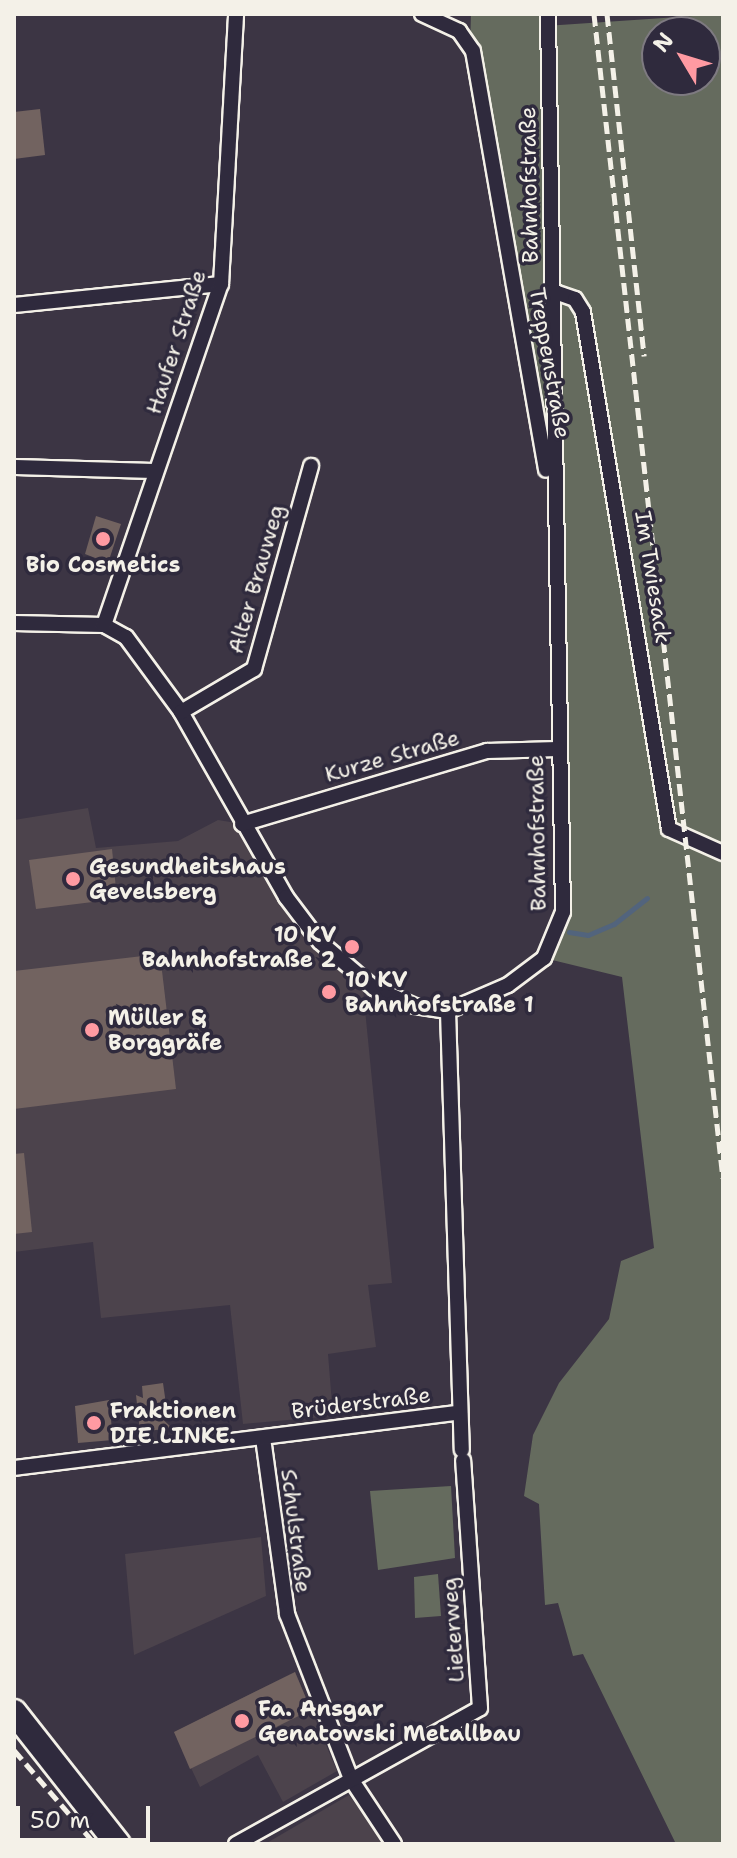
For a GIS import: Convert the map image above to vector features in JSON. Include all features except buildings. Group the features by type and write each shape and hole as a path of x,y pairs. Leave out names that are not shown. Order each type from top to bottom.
{"main road":[{"path":"14,1712 72,1792 118,1844"}],"street":[{"name":"Haufer Straße","path":"104,625 221,284 236,14"},
{"name":"Treppenstraße","path":"422,14 459,31 473,51 553,510"},
{"name":"Bahnhofstraße","path":"448,1011 520,977 544,958 557,934 563,912 553,510 548,14"},
{"path":"14,305 221,284"},
{"name":"Im Twiesack","path":"552,291 575,299 583,312 669,829 723,853"},
{"name":"Alter Brauweg","path":"181,712 254,669 311,466"},
{"path":"14,467 155,471"},
{"path":"14,623 104,625 142,653 181,712 242,824 320,942 394,999 448,1011"},
{"name":"Kurze Straße","path":"242,824 487,751 558,749"},
{"name":"Brüderstraße","path":"14,1468 458,1413 448,1011"},
{"name":"Lieterweg","path":"236,1844 480,1708 458,1413"},
{"name":"Schulstraße","path":"263,1438 279,1591 351,1779 394,1844"}],"shaded area":[{"path":"88,808 96,848 178,841 218,820 242,824 286,897 362,979 392,1283 368,1285 376,1347 328,1354 333,1416 243,1424 230,1305 101,1318 93,1242 14,1252 14,820"},
{"path":"261,1537 266,1596 134,1655 125,1554"},
{"path":"295,1672 337,1771 283,1802 258,1755 200,1787 174,1732"},
{"path":"349,1795 386,1844 265,1844"}],"green space":[{"path":"471,14 543,14 545,26 641,20 641,96 721,96 721,16 693,16 723,14 723,1844 676,1844 583,1654 573,1656 558,1603 545,1605 539,1504 524,1496 533,1435 559,1383 609,1319 621,1261 654,1248 622,977 544,958 557,934 553,510 470,46"},
{"path":"451,1486 455,1558 378,1570 370,1491"},
{"path":"438,1574 441,1616 415,1618 414,1577"}],"waterway":[{"path":"569,932 588,935 614,924 647,898"}],"railway":[{"path":"594,14 723,1178"},
{"path":"607,14 644,356"},
{"path":"14,1750 95,1844"}],"place":[{"name":"Bio Cosmetics","path":"103,539"},
{"name":"Gesundheitshaus Gevelsberg","path":"73,879"},
{"name":"10 KV Bahnhofstraße 2","path":"352,947"},
{"name":"10 KV Bahnhofstraße 1","path":"329,992"},
{"name":"Müller & Borggräfe","path":"92,1030"},
{"name":"Fraktionen DIE LINKE.","path":"94,1423"},
{"name":"Fa. Ansgar Genatowski Metallbau","path":"242,1721"}]}
